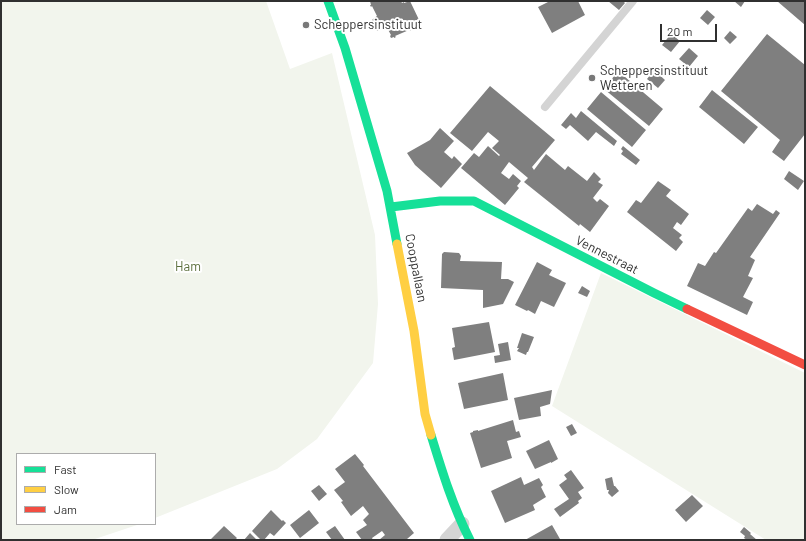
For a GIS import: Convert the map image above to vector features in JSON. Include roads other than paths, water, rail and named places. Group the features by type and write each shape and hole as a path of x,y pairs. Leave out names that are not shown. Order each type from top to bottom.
{"street":[{"name":"Cooppallaan","path":"328,1 346,48 388,191 414,331 425,414 439,461 462,524 470,540"},
{"name":"Vennestraat","path":"391,207 440,201 474,201 654,293 805,365"},
{"path":"447,540 462,524"}],"lane":[{"path":"545,107 633,1"}],"place":[{"name":"Scheppersinstituut","path":"306,25"},
{"name":"Scheppersinstituut Wetteren","path":"592,78"}],"park label":[{"name":"Ham","path":"188,267"}]}
